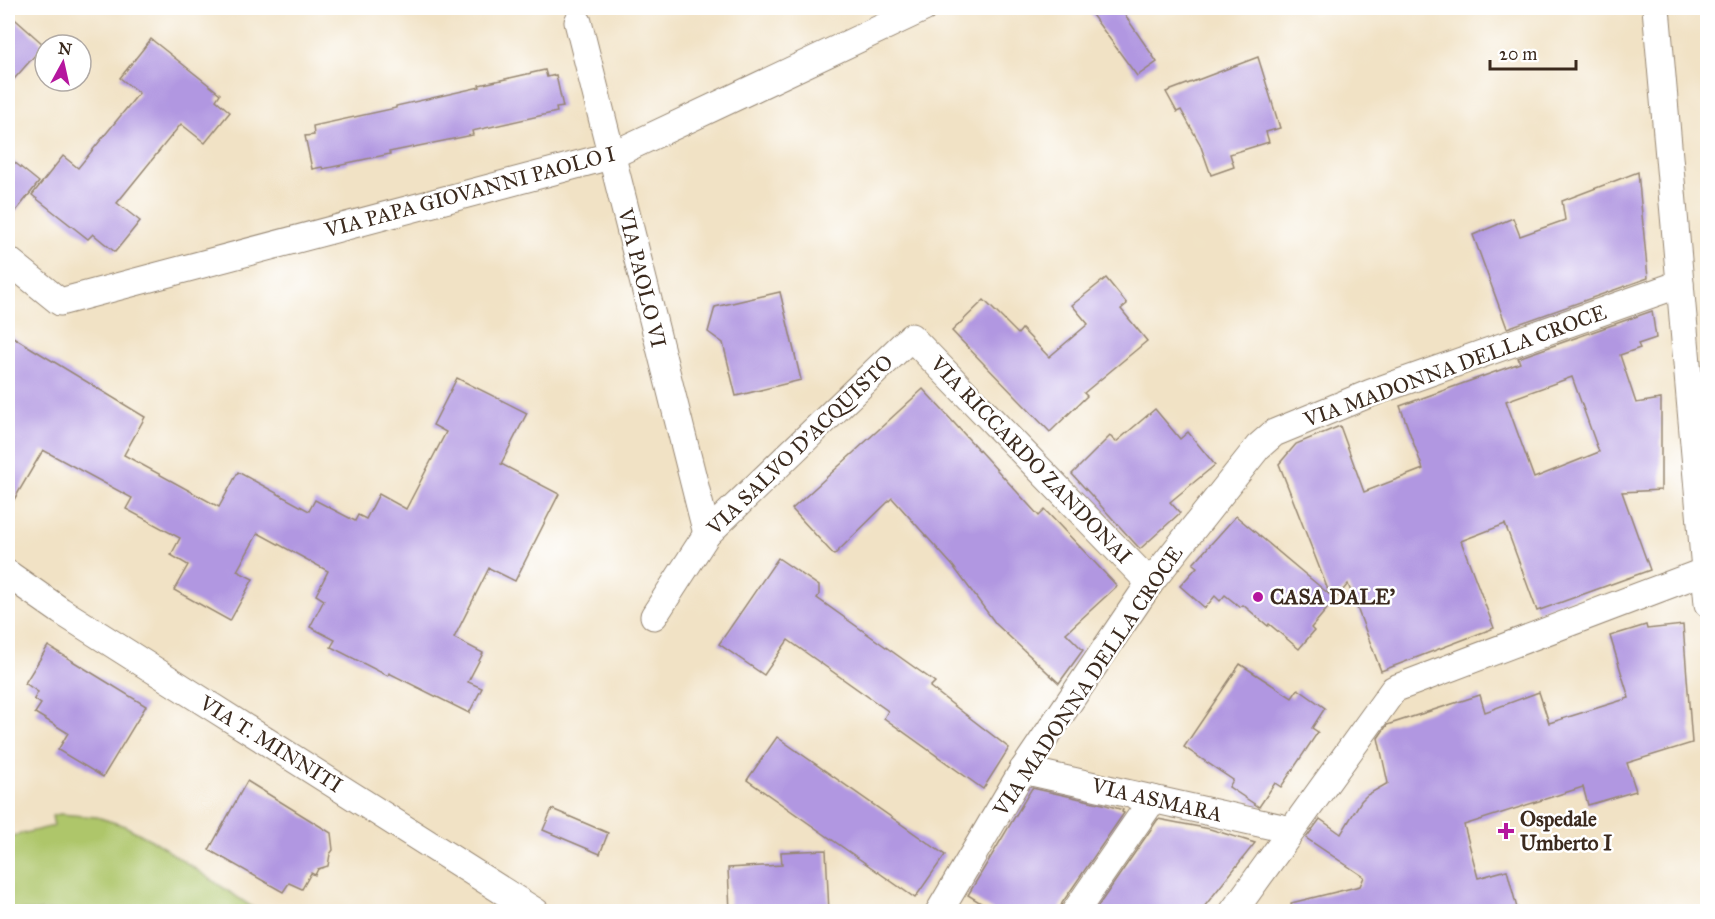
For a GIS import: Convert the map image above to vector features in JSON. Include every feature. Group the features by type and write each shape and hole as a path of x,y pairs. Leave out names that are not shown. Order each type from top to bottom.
{"street":[{"name":"VIA PAPA GIOVANNI PAOLO I","path":"8,261 60,302 610,156 924,8"},
{"path":"1656,8 1680,284 1698,378 1707,604"},
{"name":"VIA PAOLO VI","path":"578,22 707,534"},
{"name":"VIA MADONNA DELLA CROCE","path":"943,910 1023,770 1150,583 1258,447 1274,433 1371,393 1680,284"},
{"name":"VIA SALVO D'ACQUISTO","path":"654,616 707,534 911,337"},
{"name":"VIA RICCARDO ZANDONAI","path":"911,337 1150,583"},
{"path":"1233,912 1394,689 1706,571"},
{"name":"VIA T. MINNITI","path":"8,574 526,909"},
{"name":"VIA ASMARA","path":"1023,770 1291,830"},
{"path":"1076,912 1153,799"}],"green space":[{"path":"60,814 97,817 125,826 155,842 258,911 8,911 8,837 54,826 52,816"}],"building":[{"path":"1087,8 1120,8 1157,62 1137,76"},
{"path":"8,13 33,35 33,58 8,86"},
{"path":"151,39 220,94 216,100 230,112 205,143 181,124 117,203 140,221 115,252 93,234 88,239 32,195 63,156 78,168 139,93 120,78"},
{"path":"1258,57 1280,128 1266,132 1269,142 1230,154 1234,167 1211,175 1200,144 1181,110 1177,112 1166,92"},
{"path":"545,70 547,77 556,75 563,107 556,108 557,112 472,131 473,135 389,152 390,154 347,164 312,169 305,136 314,135 313,126 396,108 396,106"},
{"path":"8,157 39,182 8,221"},
{"path":"1638,172 1648,278 1507,328 1473,235 1513,218 1520,236 1565,220 1562,201"},
{"path":"1106,278 1127,304 1121,309 1147,341 1084,393 1087,396 1050,432 952,331 984,300 1018,334 1022,329 1049,357 1088,324 1072,305"},
{"path":"780,292 801,380 736,396 723,343 708,332 715,307"},
{"path":"1652,311 1656,338 1638,344 1640,348 1620,355 1636,403 1661,399 1661,490 1622,492 1650,570 1537,611 1505,524 1461,541 1494,628 1381,671 1348,584 1311,628 1314,631 1299,649 1243,605 1240,607 1225,595 1220,601 1215,596 1205,608 1180,586 1197,567 1193,564 1236,516 1330,595 1279,464 1296,444 1340,426 1364,492 1423,469 1400,406 1520,363 1518,358","holes":["1572,377 1599,452 1534,478 1506,401"]},
{"path":"8,334 145,417 124,455 219,507 238,472 309,511 315,500 355,521 358,515 366,519 379,494 406,509 446,432 433,425 457,378 527,413 501,464 559,494 515,581 489,568 454,638 483,653 468,682 482,688 469,713 331,647 335,640 310,627 324,600 316,595 328,571 258,533 237,571 253,579 230,621 174,590 188,565 171,555 180,538 126,509 132,498 43,450 8,510"},
{"path":"923,389 1039,516 1045,510 1117,586 1066,633 1083,650 1059,683 996,624 953,566 892,498 834,555 792,509"},
{"path":"1155,409 1180,439 1188,432 1215,465 1170,502 1180,513 1140,549 1072,474 1110,436 1116,442"},
{"path":"778,558 819,586 817,598 935,682 930,687 1009,748 983,789 884,718 888,711 788,640 764,675 719,644"},
{"path":"1646,625 1647,629 1683,625 1692,743 1627,763 1636,791 1588,805 1583,787 1464,825 1478,878 1507,870 1518,912 1292,912 1291,903 1360,886 1364,877 1306,838 1320,819 1341,834 1361,801 1388,783 1378,738 1387,725 1480,695 1485,712 1539,692 1549,723 1629,698 1610,636"},
{"path":"48,646 146,706 103,777 58,750 68,733 35,713 41,704 34,699 38,692 25,683"},
{"path":"1240,664 1292,698 1298,689 1325,708 1312,728 1318,732 1281,787 1275,783 1259,807 1229,787 1233,780 1184,747"},
{"path":"777,737 945,855 915,898 747,780"},
{"path":"247,781 331,833 333,850 328,866 318,869 315,875 311,873 302,889 289,883 283,892 209,850"},
{"path":"1032,788 1103,804 1123,810 1124,813 1062,903 1059,912 995,912 968,895"},
{"path":"552,809 608,833 600,854 543,830"},
{"path":"1158,819 1210,829 1255,843 1200,912 1094,912"},
{"path":"826,850 829,912 730,912 728,868 782,865 781,852"}],"place":[{"name":"CASA DALE'","path":"1258,597"},
{"name":"Ospedale Umberto I","path":"1506,831"}]}
